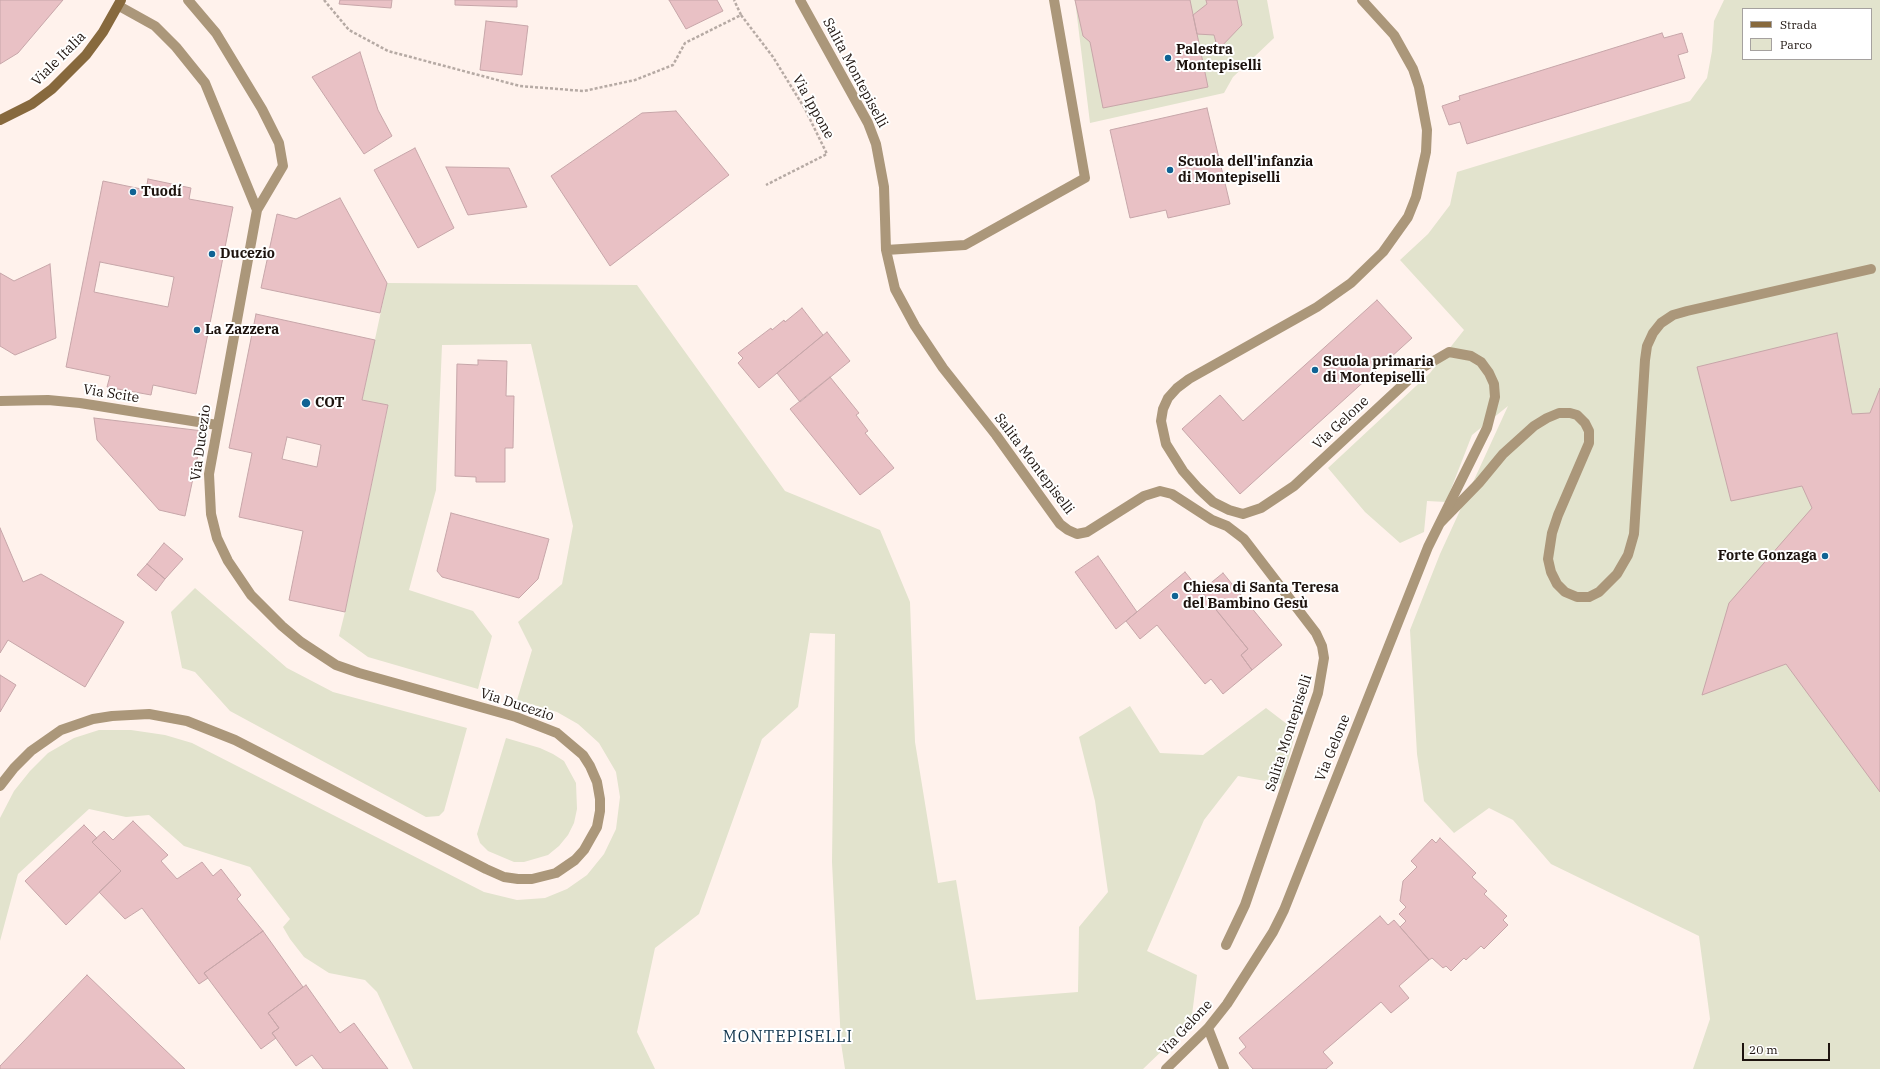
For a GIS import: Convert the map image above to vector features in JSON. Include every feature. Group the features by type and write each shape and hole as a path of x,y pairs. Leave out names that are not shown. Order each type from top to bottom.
{"main road":[{"name":"Viale Italia","path":"0,120 32,104 52,89 86,55 103,32 120,3"}],"street":[{"path":"188,0 216,33 262,108 279,143 283,166 257,210"},
{"name":"Salita Montepiselli","path":"800,0 868,123 876,144 884,187 886,250 895,289 915,326 943,368 996,435 1064,527 1077,534 1088,532 1144,496 1160,491 1172,494 1212,520 1227,526 1244,539 1316,633 1322,646 1324,658 1318,693 1245,905 1226,946"},
{"path":"886,250 965,245 1085,178 1054,0"},
{"name":"Via Gelone","path":"1166,1069 1208,1028 1227,1004 1261,954 1281,915 1428,547 1487,428 1495,398 1494,384 1489,373 1480,362 1471,356 1449,352 1420,369 1294,486 1261,508 1243,514 1229,510 1213,502 1183,471 1166,444 1161,421 1163,409 1168,398 1176,388 1189,379 1316,307 1351,283 1387,248 1408,217 1416,197 1426,152 1427,130 1419,87 1413,69 1394,35 1362,0"},
{"path":"120,3 155,26 176,47 205,83 257,210"},
{"name":"Via Ducezio","path":"0,786 14,768 32,751 61,730 93,718 149,714 187,721 235,740 504,877 532,879 556,873 575,860 592,838 597,827 600,811 597,782 583,755 557,733 516,717 359,673 336,665 301,642 282,626 251,595 228,561 217,538 210,514 209,474 257,210"},
{"path":"1441,523 1479,483 1503,454 1534,426 1546,418 1559,413 1570,413 1577,415 1590,431 1589,443 1554,527 1548,559 1551,572 1557,584 1565,592 1577,597 1589,597 1599,592 1617,574 1628,555 1634,534 1645,360 1647,346 1653,332 1661,323 1673,316 1687,311 1871,269"},
{"name":"Via Scite","path":"0,401 22,400 80,403 217,425"},
{"path":"1227,526 1229,510"},
{"path":"1208,1028 1224,1069"}],"path":[{"path":"324,0 349,30 388,51 520,86 584,91 635,80 673,65 685,43 741,15 734,0"},
{"name":"Via Ippone","path":"741,15 773,57 805,108 827,154 766,185"}],"green space":[{"name":"Palestra Montepiselli","path":"1075,0 1267,0 1274,38 1233,77 1224,93 1090,123"},
{"path":"1724,0 1880,0 1880,1069 1693,1069 1710,1019 1699,936 1551,864 1513,820 1489,808 1454,833 1424,801 1417,754 1410,630 1440,554 1508,406 1472,435 1446,502 1427,501 1424,532 1400,543 1365,512 1328,468 1430,373 1464,330 1400,260 1428,234 1450,205 1457,172 1690,101 1707,78 1712,51 1714,21"},
{"path":"387,283 637,285 785,491 880,530 910,602 915,742 938,883 956,880 976,1000 1078,992 1079,927 1108,892 1095,801 1079,737 1130,706 1160,753 1203,755 1266,708 1296,731 1282,784 1238,776 1204,820 1147,951 1197,975 1191,1023 1143,1069 845,1069 841,1043 832,862 835,634 810,633 798,707 762,739 699,914 655,948 637,1032 655,1069 413,1069 377,992 365,980 329,973 304,957 283,927 290,919 250,867 184,846 149,815 126,817 89,809 18,874 0,941 0,818 14,791 30,771 48,753 74,738 99,730 131,730 165,735 192,743 484,892 517,900 545,898 567,889 587,875 604,854 616,829 620,797 616,772 599,743 578,724 557,712 517,700 532,650 518,622 562,584 573,526 531,344 442,345 436,490 409,590 473,611 492,636 478,689 368,657 339,636 388,406 362,400"},
{"path":"195,588 287,668 333,692 467,728 444,811 439,816 426,817 230,711 195,672 182,668 171,612"},
{"path":"506,738 540,748 564,761 576,783 577,809 574,823 568,835 559,846 548,855 524,862 514,862 488,851 480,843 477,834"}],"building":[{"path":"0,0 63,0 18,53 0,64"},
{"path":"340,0 392,0 391,8 339,4"},
{"path":"455,0 517,0 517,7 455,5"},
{"path":"669,0 717,0 723,11 686,29"},
{"path":"1075,0 1190,0 1208,87 1103,108 1090,42 1083,36"},
{"path":"1206,0 1237,0 1242,25 1218,50 1214,35 1197,34 1193,15 1207,4"},
{"path":"486,21 528,26 522,75 480,70"},
{"path":"1662,33 1664,38 1682,33 1688,52 1678,55 1685,78 1467,144 1460,122 1449,125 1442,106 1460,100 1459,96"},
{"path":"360,52 378,110 392,136 364,154 312,77"},
{"path":"1207,108 1230,204 1168,218 1166,210 1130,218 1110,130"},
{"path":"676,111 729,175 610,266 551,176 642,113"},
{"path":"415,148 454,228 418,248 374,170"},
{"path":"446,167 509,168 527,207 468,215"},
{"path":"148,179 191,188 189,199 233,207 196,394 153,385 151,395 107,387 110,376 66,367 103,181 146,190","holes":["100,262 174,277 168,307 94,292"]},
{"path":"340,198 387,283 380,313 261,288 277,214 296,219"},
{"path":"50,264 56,338 15,355 0,346 0,273 14,281"},
{"path":"1377,300 1412,338 1240,494 1182,429 1220,395 1243,421"},
{"path":"802,308 823,335 759,388 738,363 743,358 738,353 771,328 772,330 784,320 785,322"},
{"name":"COT","path":"256,314 375,340 362,400 388,405 345,612 289,600 303,531 239,517 252,453 229,448","holes":["287,437 321,445 317,467 282,459"]},
{"path":"827,332 850,361 800,402 777,373"},
{"name":"Forte Gonzaga","path":"1837,333 1852,414 1870,413 1880,388 1880,792 1786,664 1702,695 1729,603 1812,508 1802,486 1731,501 1697,367"},
{"path":"478,360 507,361 506,396 514,396 513,448 505,448 505,482 476,482 476,477 455,476 457,364 478,365"},
{"path":"830,377 859,413 856,415 868,431 865,433 894,468 860,495 790,409"},
{"path":"94,418 203,431 185,516 159,510 97,440"},
{"path":"451,513 549,539 538,579 519,598 442,577 437,571"},
{"path":"0,528 23,582 41,574 124,622 85,687 8,640 0,653"},
{"path":"164,543 183,559 165,579 147,564"},
{"path":"1098,556 1137,612 1116,629 1075,572"},
{"path":"147,564 165,579 156,591 137,575"},
{"path":"1185,572 1248,649 1241,655 1252,670 1223,694 1211,679 1205,684 1157,625 1140,639 1126,621"},
{"path":"1223,573 1282,645 1252,670 1241,655 1248,649 1201,591"},
{"path":"0,675 16,685 0,712"},
{"path":"133,821 168,855 161,861 177,879 202,862 213,876 221,869 241,895 237,899 263,931 204,973 208,978 199,984 142,908 125,919 99,892 121,871 92,842 104,831 113,840"},
{"path":"84,825 97,838 92,842 121,871 66,925 25,881"},
{"path":"1440,838 1476,873 1472,877 1487,891 1484,894 1507,916 1503,920 1508,925 1484,949 1481,946 1466,960 1464,958 1451,971 1446,966 1443,968 1432,958 1429,960 1400,927 1406,921 1399,914 1406,907 1400,901 1403,881 1417,867 1411,861 1432,839 1436,843"},
{"path":"1380,916 1388,925 1394,920 1429,960 1399,986 1409,998 1391,1013 1381,1002 1323,1052 1333,1063 1326,1069 1253,1069 1239,1053 1246,1047 1239,1038"},
{"path":"263,931 303,987 268,1013 279,1028 272,1033 276,1038 261,1049 204,973"},
{"path":"87,975 185,1069 0,1069 0,1066"},
{"path":"306,985 340,1033 354,1023 388,1069 323,1069 312,1055 296,1066 272,1033 279,1028 268,1013"}],"place":[{"name":"Palestra Montepiselli","path":"1168,58"},
{"name":"Scuola dell'infanzia di Montepiselli","path":"1170,170"},
{"name":"Tuodí","path":"133,192"},
{"name":"Ducezio","path":"212,254"},
{"name":"La Zazzera","path":"197,330"},
{"name":"Scuola primaria di Montepiselli","path":"1315,370"},
{"name":"COT","path":"306,403"},
{"name":"Forte Gonzaga","path":"1825,556"},
{"name":"Chiesa di Santa Teresa del Bambino Gesù","path":"1175,596"}],"district":[{"name":"MONTEPISELLI","path":"788,1037"}]}
